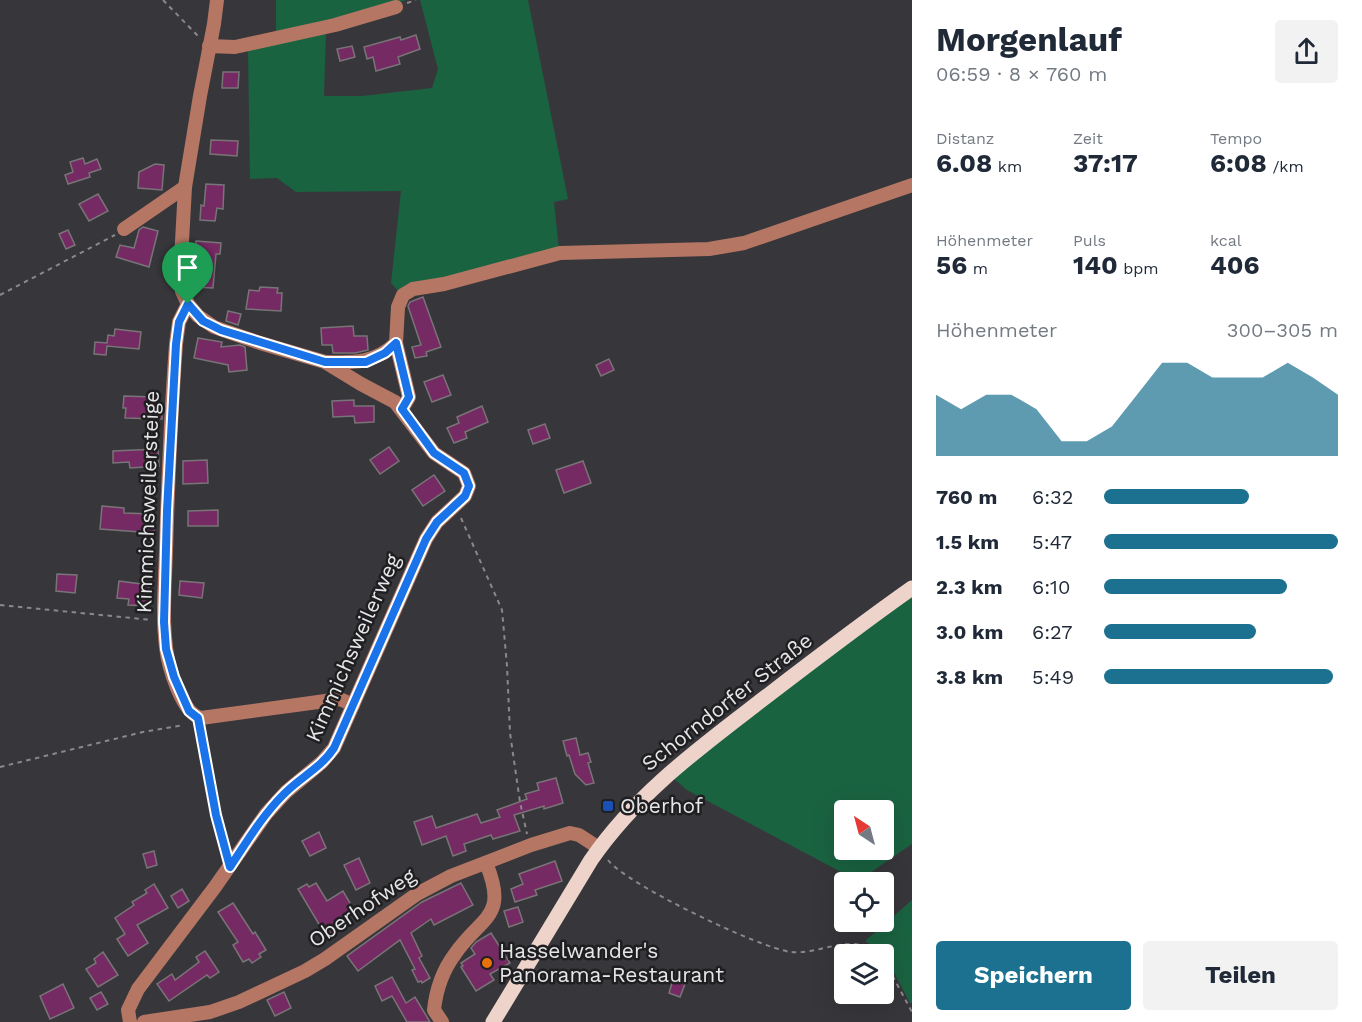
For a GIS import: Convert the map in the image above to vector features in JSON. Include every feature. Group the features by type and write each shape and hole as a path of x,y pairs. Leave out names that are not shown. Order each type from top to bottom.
{"main road":[{"name":"Schorndorfer Straße","path":"493,1022 599,848 637,802 674,768 793,675 912,588"}],"street":[{"path":"188,304 182,291 180,278 185,187 217,0"},
{"path":"209,46 229,48 256,43 396,7"},
{"path":"402,409 409,397 396,343 398,307 403,295 412,289 462,280 560,253 703,249 744,243 912,185"},
{"path":"124,229 185,187"},
{"name":"Kimmichsweilerweg","path":"130,1022 128,1010 138,989 230,867 277,800 331,753 426,539 437,522 467,493 469,486 468,479 461,470 434,453 395,402 325,362 221,330 203,321 188,304"},
{"name":"Kimmichsweilersteige","path":"188,304 179,322 176,344 164,622 166,649 174,677 189,711 198,718"},
{"name":"Kimmichsweilerweg","path":"325,362 366,362 385,353 396,343"},
{"path":"198,718 340,699 353,705"},
{"name":"Oberhofweg","path":"144,1022 217,1010 288,979 336,952 417,894 451,876 531,845 570,833 579,835 599,848"},
{"path":"442,1022 434,1010 439,985 454,955 482,924 494,904 494,885 486,863"}],"path":[{"path":"163,0 209,46"},
{"path":"0,295 87,251 124,229"},
{"path":"455,505 502,608 510,733 520,802 531,845"},
{"path":"0,605 164,622"},
{"path":"0,767 143,732 186,724 198,718 216,815 230,867"},
{"path":"599,848 611,864 636,881 756,942 783,951 798,952 834,947"},
{"path":"894,979 912,1012"}],"green space":[{"path":"276,0 406,0 353,17 326,30 324,96 362,96 432,88 438,69 420,0 528,0 568,199 554,202 559,250 399,292 391,283 401,191 296,192 277,178 250,179 248,48 276,35"},
{"path":"912,595 912,844 894,856 894,800 834,800 834,860 889,860 871,872 841,872 687,790 673,778 697,757"},
{"path":"912,900 912,1003 894,973 894,944 869,944 865,941 875,932 894,932 894,916"}],"building":[{"path":"416,35 420,49 398,57 400,64 376,71 373,57 367,59 364,47"},
{"path":"352,46 355,57 340,61 337,49"},
{"path":"223,72 239,72 238,88 222,88"},
{"path":"211,140 238,141 237,156 210,154"},
{"path":"83,158 85,164 97,159 101,169 89,173 90,177 68,184 65,175 73,172 70,162"},
{"path":"155,164 164,165 162,190 138,188 139,172"},
{"path":"206,184 224,185 223,209 217,208 215,221 200,220"},
{"path":"98,194 108,211 89,221 79,204"},
{"path":"143,227 158,231 149,267 116,257 120,245 134,248 139,230"},
{"path":"68,230 75,245 66,249 59,234"},
{"path":"196,241 221,243 220,254 216,254 213,288 192,287"},
{"path":"260,287 278,288 277,293 282,293 281,311 246,309 249,290 259,291"},
{"path":"423,297 441,347 426,352 427,356 415,358 412,347 421,345 408,306 410,302"},
{"path":"228,311 241,314 238,325 226,321"},
{"path":"353,326 354,336 367,336 368,350 355,353 333,353 332,345 322,345 321,328"},
{"path":"115,329 141,332 139,349 107,346 106,355 94,354 95,342 107,343 108,335 114,336"},
{"path":"198,338 222,342 221,347 240,345 245,347 247,370 229,372 228,365 194,358"},
{"path":"609,359 614,370 601,376 596,365"},
{"path":"443,375 451,395 432,402 424,382"},
{"path":"124,396 154,397 154,407 163,407 162,419 125,418"},
{"path":"354,400 354,406 374,406 374,422 355,423 354,416 333,417 332,401"},
{"path":"482,406 488,422 465,432 467,438 454,443 447,428 459,423 457,417"},
{"path":"545,424 550,438 533,444 528,430"},
{"path":"389,447 399,461 380,474 370,460"},
{"path":"158,449 159,466 130,468 129,462 113,463 113,451"},
{"path":"207,460 208,483 183,484 183,461"},
{"path":"583,461 591,483 564,493 556,470"},
{"path":"434,475 445,491 423,506 412,490"},
{"path":"102,506 124,508 124,513 154,514 154,533 100,529"},
{"path":"218,510 218,526 188,526 188,511"},
{"path":"57,574 77,575 75,593 56,591"},
{"path":"119,581 149,585 148,606 128,605 129,599 117,598"},
{"path":"180,581 204,583 202,598 179,595"},
{"path":"576,738 580,755 588,753 591,762 588,763 594,783 586,785 575,774 569,755 567,756 563,741"},
{"path":"556,778 563,803 514,815 520,831 493,839 491,835 464,844 466,851 453,856 446,836 422,845 414,822 432,816 436,828 477,814 481,823 500,817 497,810 527,799 525,794 539,790 537,783"},
{"path":"319,832 326,848 310,856 302,841"},
{"path":"154,851 157,865 147,868 143,854"},
{"path":"359,858 370,883 356,890 344,865"},
{"path":"555,861 562,881 535,890 537,895 515,902 511,889 523,884 519,874"},
{"path":"316,883 327,901 343,891 354,910 338,920 342,926 326,936 298,889 307,884 309,887"},
{"path":"461,883 473,905 434,925 431,919 411,933 422,956 419,958 430,978 422,983 418,982 412,970 415,969 400,940 358,971 347,956 422,902"},
{"path":"154,884 168,908 137,925 148,943 128,956 117,939 125,934 115,918 134,905 132,902 147,893 145,890"},
{"path":"182,889 189,901 178,908 171,896"},
{"path":"233,903 266,950 259,954 261,957 252,963 249,959 243,962 233,945 238,942 218,912"},
{"path":"518,907 523,922 509,927 504,911"},
{"path":"491,933 510,963 490,974 494,980 476,991 461,967 463,966 461,963 475,954 471,948 476,942"},
{"path":"205,951 219,972 210,978 207,975 169,1001 157,984 172,974 175,980 199,962 196,957"},
{"path":"103,952 118,975 98,987 86,969 96,963 94,959"},
{"path":"392,977 406,1003 415,997 430,1022 407,1022 392,996 382,1001 375,986"},
{"path":"673,980 685,984 680,997 669,993"},
{"path":"63,984 74,1008 50,1019 40,996"},
{"path":"101,992 108,1004 97,1010 90,998"},
{"path":"284,992 291,1008 275,1016 267,1000"}],"place":[{"name":"Oberhof","path":"608,806"},
{"name":"Hasselwander's Panorama-Restaurant","path":"487,963"}],"route":[{"path":"188,304 203,321 221,330 325,362 366,362 385,353 396,343 409,397 402,409 425,443 440,458 461,470 468,479 469,486 465,496 437,522 426,539 331,753 272,807 230,867 216,815 198,718 189,711 184,703 166,649 164,584 174,372 178,326 188,304"}]}
